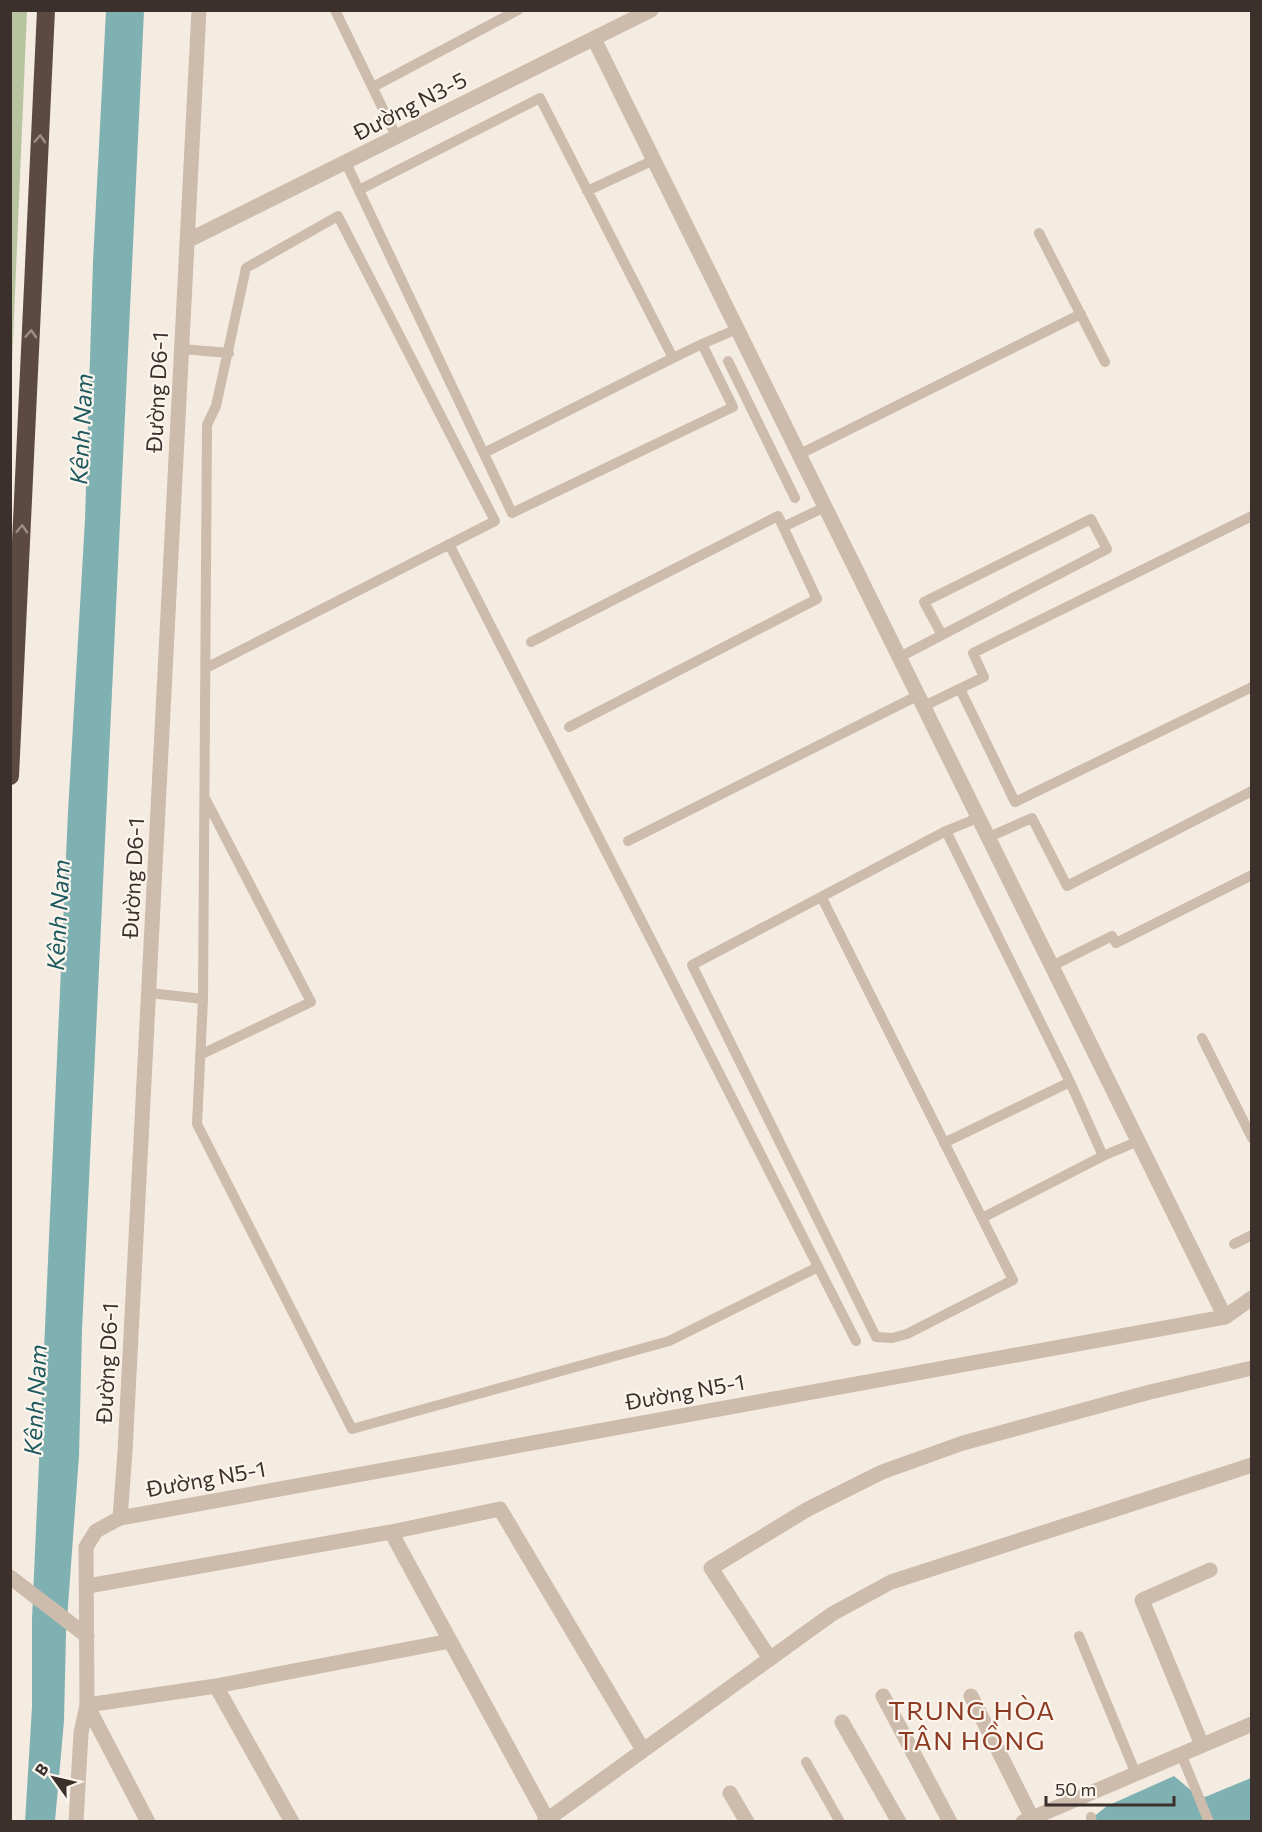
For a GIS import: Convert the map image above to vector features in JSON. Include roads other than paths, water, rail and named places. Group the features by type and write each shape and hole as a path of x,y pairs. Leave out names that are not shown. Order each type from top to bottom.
{"highway":[{"path":"10,776 46,10"}],"street":[{"name":"Đường D6-1","path":"120,1518 150,993 199,10"},
{"name":"Đường N3-5","path":"189,240 651,10"},
{"path":"594,39 800,454 898,658 980,817 1136,1142 1225,1317"},
{"name":"Đường N5-1","path":"88,1586 86,1547 89,1539 96,1531 120,1518 1225,1317 1251,1298"},
{"path":"770,1659 711,1568 808,1509 882,1472 963,1443 1150,1392 1251,1368"},
{"path":"391,1532 546,1820 832,1614 891,1582 1251,1465"},
{"path":"76,1821 81,1733 87,1705 88,1586 391,1532 500,1509 643,1750"},
{"path":"1202,1745 1142,1600 1210,1570"},
{"path":"10,1577 87,1636"},
{"path":"87,1705 216,1686 450,1641"},
{"path":"216,1686 292,1821"},
{"path":"971,1695 1028,1820 1251,1724"},
{"path":"883,1696 950,1821"},
{"path":"87,1705 148,1821"},
{"path":"842,1722 899,1821"},
{"path":"730,1793 747,1821"}],"lane":[{"path":"335,10 397,138"},
{"path":"373,87 518,10"},
{"path":"359,190 540,98 673,358"},
{"path":"587,191 654,160"},
{"path":"346,163 512,513 733,407 702,344"},
{"path":"206,668 495,520 339,216 246,268 229,354 216,406 207,425 205,797 202,999 197,1124 352,1429 669,1341 818,1267"},
{"path":"1039,233 1105,362"},
{"path":"800,454 1081,314"},
{"path":"484,453 737,328"},
{"path":"182,349 229,354"},
{"path":"728,361 795,498"},
{"path":"783,527 825,507"},
{"path":"531,642 778,516 817,599 569,728"},
{"path":"628,841 920,701 960,689 984,677 972,653 1251,516"},
{"path":"898,658 1107,549 1091,519 924,602 942,635"},
{"path":"449,544 856,1341"},
{"path":"960,689 1015,802 1251,687"},
{"path":"989,837 1032,818 1066,886 1251,791"},
{"path":"200,1055 311,1002 205,797"},
{"path":"822,898 1013,1280 907,1334 892,1338 876,1337 692,965 946,831 980,817"},
{"path":"946,831 1070,1082 1103,1156"},
{"path":"1052,966 1112,936 1116,943 1251,875"},
{"path":"150,993 202,999"},
{"path":"1202,1038 1251,1138"},
{"path":"944,1143 1070,1082"},
{"path":"982,1218 1103,1156 1136,1142"},
{"path":"1234,1244 1251,1235"},
{"path":"1079,1636 1136,1774"},
{"path":"1181,1754 1209,1821"},
{"path":"806,1762 840,1821"}],"water":[{"name":"Kênh Nam","path":"106,11 144,11 82,1330 79,1456 66,1633 64,1721 55,1821 25,1822 32,1707 32,1619 68,812 85,520 93,262"},
{"path":"1174,1776 1193,1792 1205,1797 1251,1778 1251,1821 1087,1822 1107,1806"}],"district":[{"name":"TRUNG HÒA TÂN HỒNG","path":"972,1726"}]}
